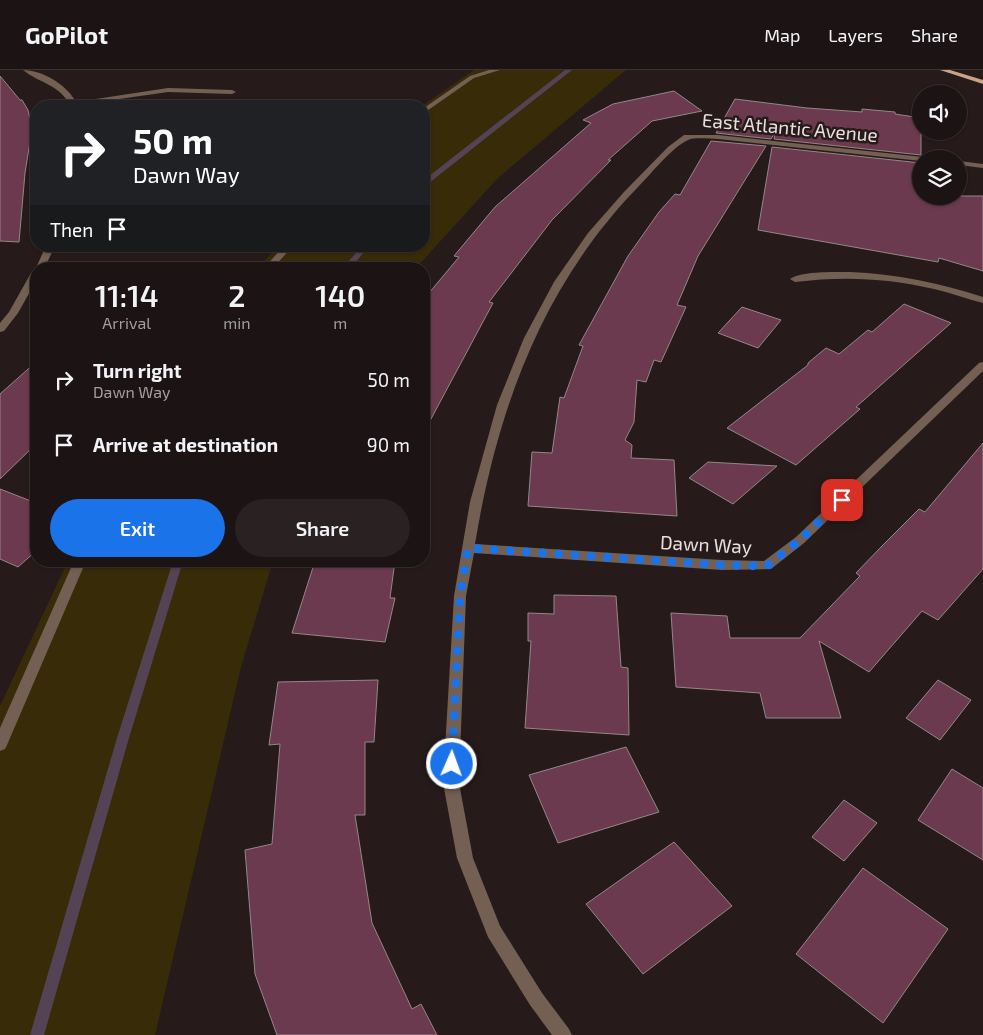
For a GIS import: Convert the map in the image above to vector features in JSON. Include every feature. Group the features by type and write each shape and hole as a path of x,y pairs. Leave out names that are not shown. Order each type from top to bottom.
{"main road":[{"path":"943,70 983,82"}],"street":[{"path":"26,70 44,77 62,90 70,100"},
{"path":"430,107 472,77 497,70"},
{"path":"105,100 168,90 232,92"},
{"name":"East Atlantic Avenue","path":"563,1035 536,999 494,932 465,858 451,783 460,596 476,502 502,405 529,338 559,282 591,235 626,194 671,149 687,137 718,137 912,158"},
{"path":"967,164 983,166"},
{"path":"274,262 283,252"},
{"path":"795,278 848,274 958,292 983,300"},
{"path":"0,329 13,313 30,283"},
{"name":"Dawn Way","path":"468,548 722,565 767,566 800,540 983,365"},
{"path":"0,745 77,567"}],"shaded area":[{"path":"474,70 626,70 498,178 421,262 263,262 273,252 430,252 430,100"},
{"path":"65,567 271,567 241,667 155,1035 0,1035 0,706"}],"building":[{"path":"0,76 22,100 28,110 30,142 25,173 19,242 0,241"},
{"path":"674,91 702,111 652,121 608,160 611,160 552,220 489,302 493,303 430,421 430,292 459,257 454,256 495,207 591,123 583,120 613,104"},
{"path":"735,99 807,108 862,112 862,109 895,112 895,114 912,117 912,140 921,140 921,150 912,150 912,154 774,139 775,132 771,139 716,133"},
{"path":"711,141 766,146 698,256 677,305 686,307 661,362 654,360 646,382 637,380 634,422 625,440 632,445 631,458 674,460 677,516 528,506 532,452 552,453 560,397 564,398 583,346 579,345 628,256 659,212 675,194 680,195"},
{"path":"772,147 912,162 912,205 967,205 967,196 983,196 983,271 939,258 938,262 758,230"},
{"path":"904,304 951,323 856,407 860,409 796,465 727,428 808,365 826,348 839,354 868,330 872,332"},
{"path":"742,307 781,320 758,348 718,333"},
{"path":"30,367 30,450 0,479 0,394"},
{"path":"983,443 983,569 938,620 922,611 869,672 819,641 841,718 766,718 760,693 676,687 671,613 727,616 730,638 800,638 860,576 856,573 883,545 919,509 925,512"},
{"path":"708,462 777,466 733,504 689,478"},
{"path":"0,489 30,501 30,556 18,567 0,559"},
{"path":"313,567 394,567 390,598 395,598 385,642 292,633"},
{"path":"554,595 616,596 621,667 628,668 629,735 525,728 531,641 528,641 528,613 554,614"},
{"path":"378,680 374,742 365,742 365,815 355,815 372,923 412,1009 421,1004 437,1035 277,1035 255,974 245,850 272,844 280,744 269,745 278,682"},
{"path":"938,680 971,700 940,740 906,718"},
{"path":"626,747 659,812 558,843 529,775"},
{"path":"952,769 983,788 983,860 918,820"},
{"path":"844,800 877,823 844,861 812,837"},
{"path":"674,842 732,906 643,974 586,904"},
{"path":"863,868 948,929 883,1023 796,954"}],"waterway":[{"path":"430,178 569,70"},
{"path":"352,262 361,252"},
{"path":"37,1035 123,738 176,567"}],"route":[{"path":"452,764 460,596 468,548 722,565 767,566 800,540 842,500"}]}
